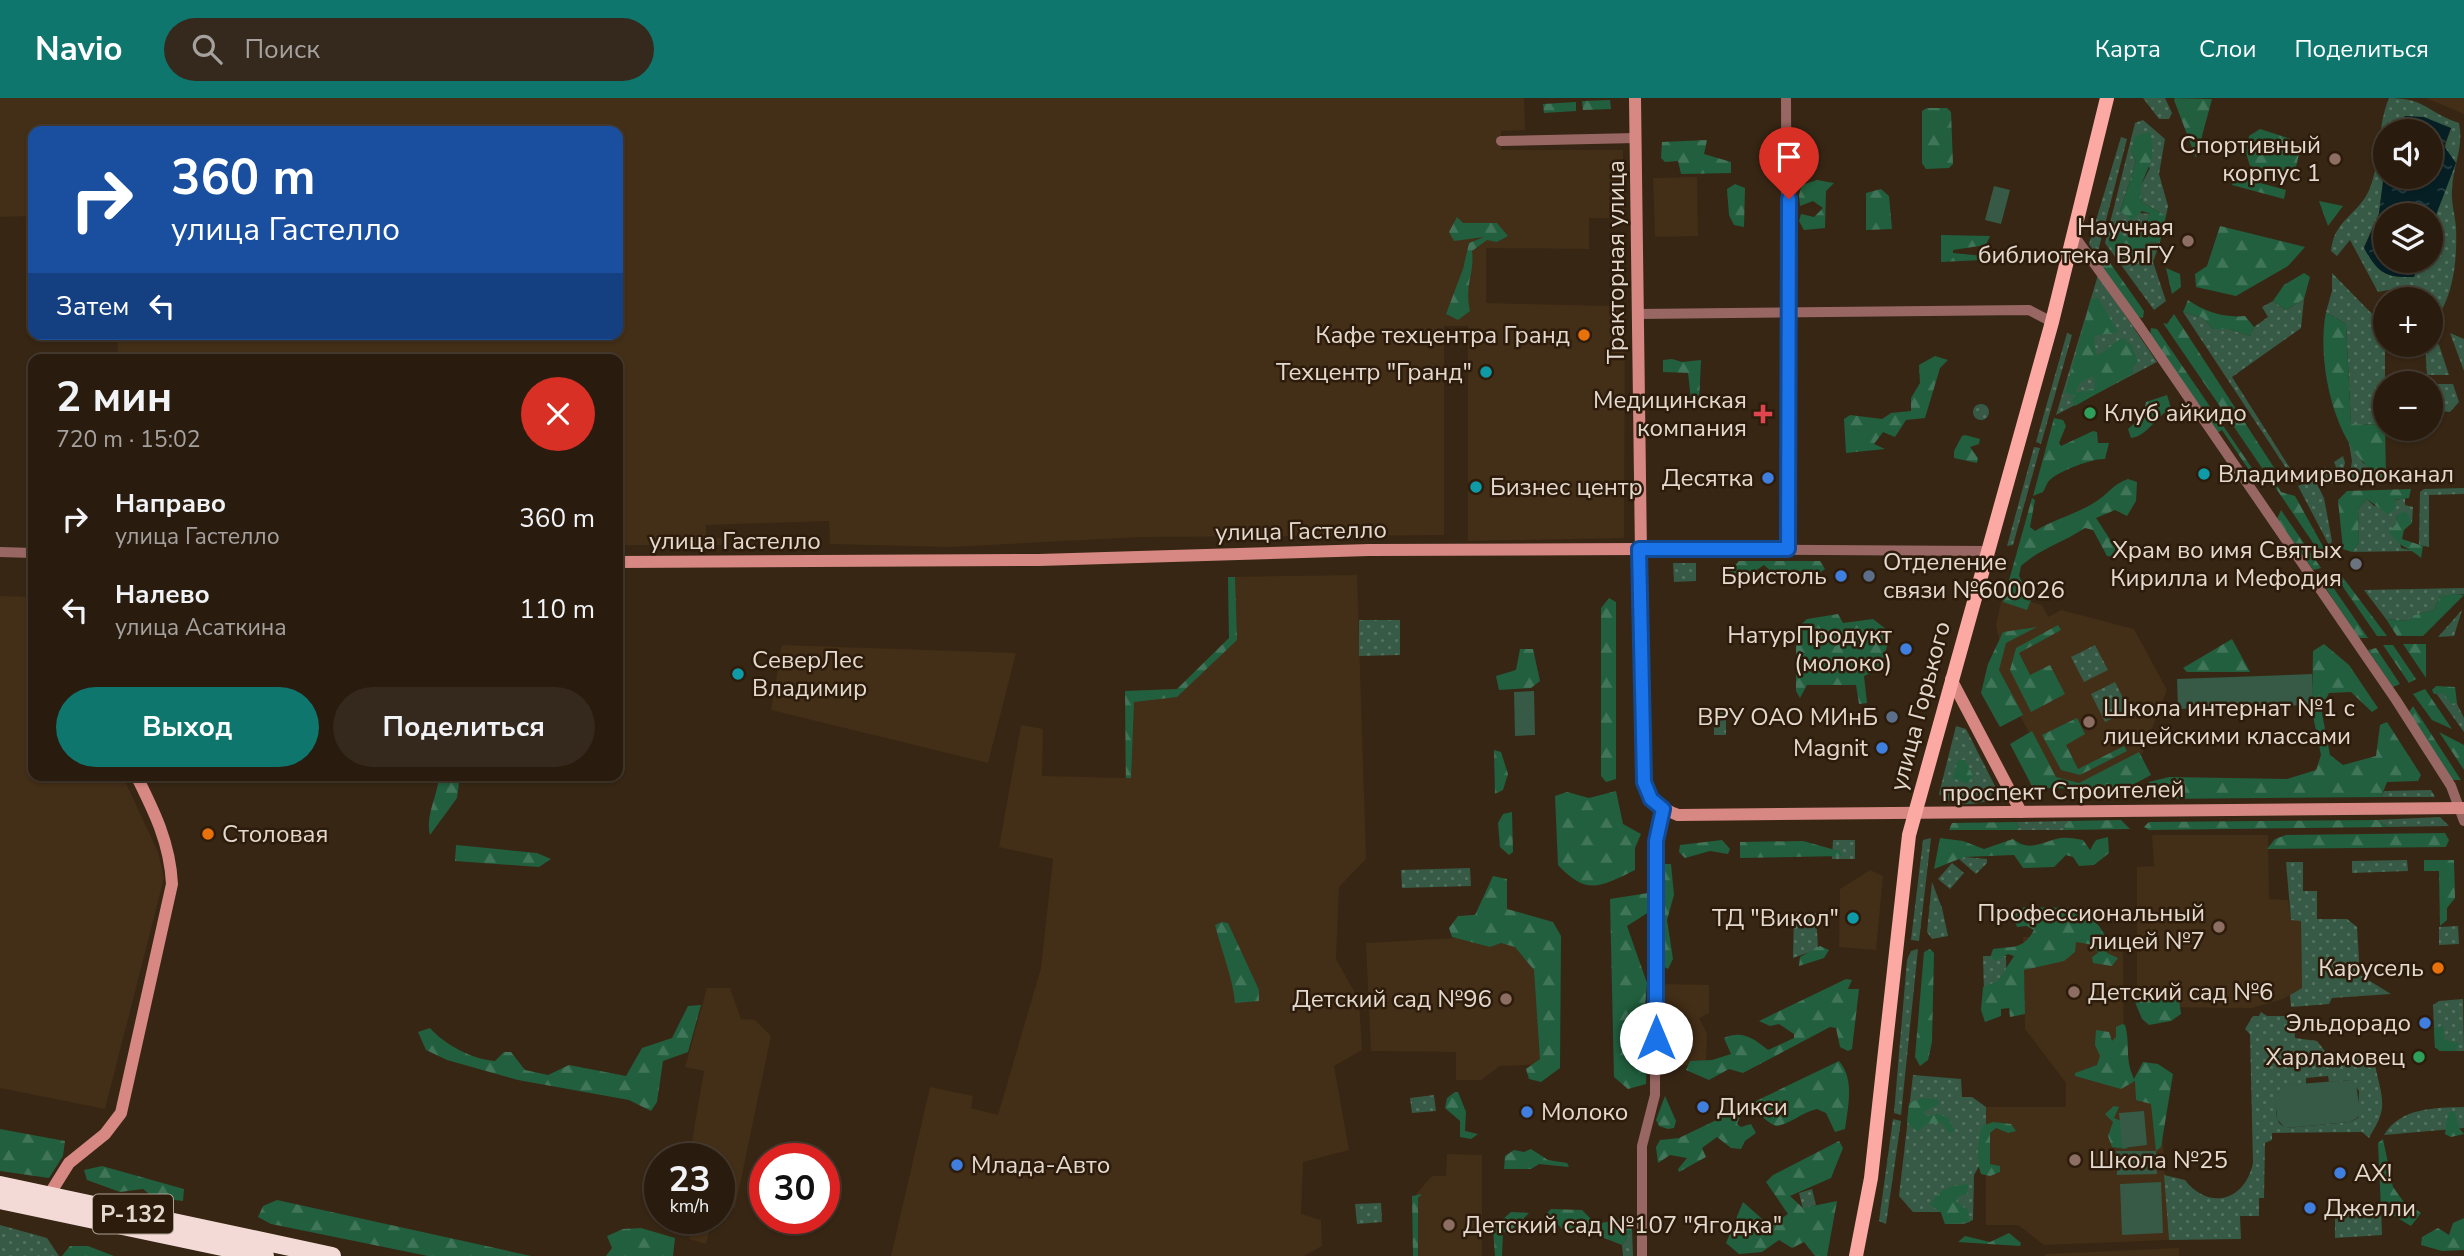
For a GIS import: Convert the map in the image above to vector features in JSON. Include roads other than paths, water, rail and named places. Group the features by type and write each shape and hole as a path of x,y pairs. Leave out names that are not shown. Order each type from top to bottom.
{"highway":[{"name":"Р-132","path":"0,1185 332,1256"},
{"name":"Р-132","path":"0,1200 265,1256"}],"main road":[{"name":"Тракторная улица","path":"1635,98 1644,782 1651,799 1663,809"},
{"name":"улица Горького","path":"1856,1256 1871,1178 1909,835 2075,237 2108,98"},
{"name":"улица Гастелло","path":"623,562 1039,561 1356,551 1639,549"},
{"path":"1951,679 2021,812"},
{"path":"49,1195 69,1163 105,1135 121,1113 172,884 170,856 161,827 139,781"},
{"name":"проспект Строителей","path":"1663,809 1678,815 2463,812"}],"street":[{"path":"1786,98 1788,549"},
{"path":"1501,141 1636,138"},
{"path":"2075,237 2362,649 2451,786 2463,812"},
{"path":"1637,314 2029,310 2052,321"},
{"name":"улица Гастелло","path":"1639,549 1986,551"},
{"path":"0,552 28,554"},
{"path":"1642,1256 1642,1146 1655,1095 1656,841 1663,809"}],"water":[{"path":"2405,116 2429,119 2404,119"},
{"path":"2443,125 2451,128 2444,146 2456,163 2441,203 2380,203 2382,189 2443,189"},
{"path":"2373,228 2373,262 2364,248"},
{"path":"2385,273 2416,273 2414,277"}],"place":[{"name":"Спортивный корпус 1","path":"2335,159"},
{"name":"Научная библиотека ВлГУ","path":"2188,241"},
{"name":"Кафе техцентра Гранд","path":"1584,335"},
{"name":"Техцентр \"Гранд\"","path":"1486,372"},
{"name":"Клуб айкидо","path":"2090,413"},
{"name":"Медицинская компания","path":"1763,414"},
{"name":"Владимирводоканал","path":"2204,474"},
{"name":"Десятка","path":"1768,478"},
{"name":"Бизнес центр","path":"1476,487"},
{"name":"Храм во имя Святых Кирилла и Мефодия","path":"2356,564"},
{"name":"Бристоль","path":"1841,576"},
{"name":"Отделение связи №600026","path":"1869,576"},
{"name":"НатурПродукт (молоко)","path":"1906,649"},
{"name":"СеверЛес Владимир","path":"738,674"},
{"name":"ВРУ ОАО МИнБ","path":"1892,717"},
{"name":"Школа интернат №1 с лицейскими классами","path":"2089,722"},
{"name":"Magnit","path":"1882,748"},
{"name":"Столовая","path":"208,834"},
{"name":"ТД \"Викол\"","path":"1853,918"},
{"name":"Профессиональный лицей №7","path":"2219,927"},
{"name":"Карусель","path":"2438,968"},
{"name":"Детский сад №6","path":"2074,992"},
{"name":"Детский сад №96","path":"1506,999"},
{"name":"Эльдорадо","path":"2425,1023"},
{"name":"Харламовец","path":"2419,1057"},
{"name":"Дикси","path":"1703,1107"},
{"name":"Молоко","path":"1527,1112"},
{"name":"Школа №25","path":"2075,1160"},
{"name":"Млада-Авто","path":"957,1165"},
{"name":"АХ!","path":"2340,1173"},
{"name":"Джелли","path":"2310,1208"},
{"name":"Детский сад №107 \"Ягодка\"","path":"1449,1225"}]}
